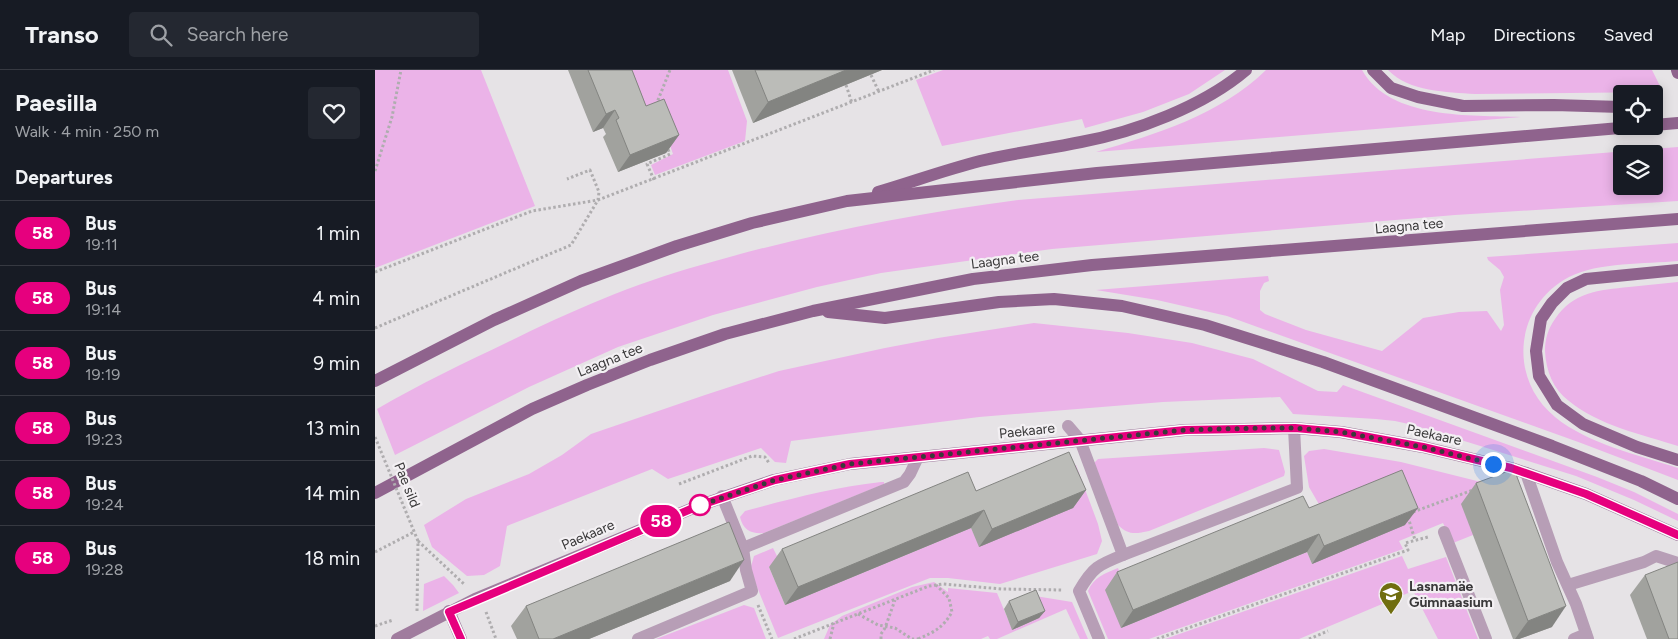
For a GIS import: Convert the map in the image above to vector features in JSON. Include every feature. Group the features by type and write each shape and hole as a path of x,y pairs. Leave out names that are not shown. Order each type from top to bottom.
{"main road":[{"path":"375,381 494,320 581,281 677,246 752,223 847,201 980,161 1083,142 1153,122 1201,100 1236,79 1246,70"},
{"path":"1373,70 1391,88 1418,97 1463,106 1613,107"},
{"path":"1663,119 1677,123"},
{"path":"1663,124 1677,123"},
{"path":"847,201 1097,172 1613,129"},
{"name":"Laagna tee","path":"375,493 532,409 587,386 650,360 725,334 813,311 973,279 1092,265 1678,219"},
{"path":"1678,270 1586,279 1567,288 1552,303 1541,319 1536,351 1539,376 1557,405 1563,410 1583,424 1637,447 1678,460"},
{"path":"813,311 885,318 999,302 1054,300 1122,306 1205,325 1323,362 1552,446 1641,481 1678,499"}],"street":[{"path":"1068,426 1079,440 1123,555"},
{"path":"1099,639 1079,591 1089,574 1099,565 1123,555 1297,488 1295,428"},
{"name":"Paekaare","path":"397,639 449,612 722,496 775,480 850,464 1185,430 1295,428 1341,432 1423,447 1526,473 1586,494 1678,535"},
{"path":"743,548 904,482 911,474 918,457"},
{"path":"1526,473 1557,562 1587,636 1573,639"},
{"path":"638,639 752,592 743,548 722,496"},
{"path":"1443,532 1486,639"},
{"path":"1567,585 1644,562 1656,556 1678,563"},
{"path":"449,612 461,639"}],"path":[{"path":"375,171 392,117 401,70"},
{"path":"653,112 670,70"},
{"path":"375,272 532,211 598,200 654,180 933,70"},
{"path":"871,75 879,92"},
{"path":"846,85 852,103"},
{"path":"654,180 647,164 670,154 666,145"},
{"path":"375,328 571,245 598,200 599,192 591,170 567,179"},
{"name":"Pae sild","path":"375,437 418,541"},
{"path":"679,484 752,456 765,457 769,463"},
{"path":"1415,540 1407,515 1476,489"},
{"path":"375,552 414,532"},
{"path":"1157,639 1408,550 1405,543 1443,532"},
{"path":"418,541 468,587"},
{"path":"417,612 418,541"},
{"path":"857,614 878,624 895,628 912,639 918,639 936,631 946,623 952,612 949,598 936,585"},
{"path":"794,639 936,585 1079,591"},
{"path":"752,592 772,639"},
{"path":"881,639 881,634 896,599"},
{"path":"485,612 496,639"},
{"path":"830,639 834,623"},
{"path":"1309,639 1327,631"}],"shaded area":[{"path":"375,70 481,70 535,206 375,268"},
{"path":"626,70 728,70 747,121 745,141 655,175 651,165 673,154 657,109 643,112"},
{"path":"943,70 1225,70 1189,94 1143,112 1085,128 1082,119 942,146 916,80"},
{"path":"1266,70 1362,70 1375,86 1392,98 1411,106 1433,112 1521,117 1096,152 1164,130 1208,111 1248,86"},
{"path":"1388,70 1652,70 1660,85 1613,85 1613,93 1475,94 1429,90 1407,83"},
{"path":"1678,147 1678,201 1455,215 1052,249 881,273 817,287 713,315 618,347 529,387 395,455 377,409 442,374 555,320 627,289 676,272 818,235 938,212 1018,200 1613,152 1613,195 1663,195 1663,148"},
{"path":"1678,243 1678,261 1622,264 1594,269 1569,277 1551,290 1537,306 1528,324 1524,344 1524,364 1530,383 1540,401 1555,417 1598,442 1678,468 1678,480 1581,443 1227,316 1157,300 1096,290 1268,276 1269,281 1264,283 1260,291 1260,310 1265,314 1306,330 1382,351 1423,318 1459,312 1487,311 1501,331 1504,325 1500,290 1504,277 1487,257"},
{"path":"1678,282 1678,446 1607,423 1580,409 1563,396 1551,379 1545,351 1547,334 1553,323 1562,310 1578,298 1607,289"},
{"path":"1034,323 1128,333 1192,343 1253,359 1318,391 1337,392 1343,385 1634,492 1678,514 1678,521 1576,476 1413,425 1376,419 1293,414 1280,397 1163,402 979,417 791,441 786,463 775,462 761,448 668,479 652,469 507,526 500,566 484,575 467,576 432,547 424,525 466,499 529,474 562,455 591,434 705,395 779,371 938,338"},
{"path":"1264,448 1279,450 1285,472 1284,476 1140,533 1129,532 1118,525 1094,463 1098,459"},
{"path":"1324,449 1401,462 1493,485 1473,535 1453,543 1443,523 1399,541 1403,549 1149,639 1108,639 1088,591 1096,579 1118,568 1123,582 1121,628 1307,552 1312,564 1324,513 1309,487 1304,456 1309,451"},
{"path":"1076,465 1098,524 1102,541 1097,554 1000,584 948,578 930,578 778,638 750,570 754,556 773,548 780,562 769,567 785,605 971,528 980,547 1037,468"},
{"path":"884,482 884,484 764,533 755,533 745,528 740,517 745,511 795,498 829,490"},
{"path":"1402,556 1408,569 1446,557 1478,639 1438,639 1413,591 1299,639 1165,639"},
{"path":"444,576 459,593 423,611 424,584"},
{"path":"934,582 948,592 948,588 997,593 1012,629 1029,595 1072,602 1088,639 1080,639 1066,609 997,639 990,639 988,636 981,639 824,639 830,625 842,616 912,587"},
{"path":"744,605 754,608 766,639 656,639"}],"building":[{"path":"588,70 632,70 646,106 664,99 679,135 630,155 616,120 619,118 615,110 606,114"},
{"path":"755,70 846,70 768,102"},
{"path":"1069,452 1086,490 992,529 984,510 798,587 782,549 968,472 976,491"},
{"path":"1514,469 1566,606 1528,621 1476,483"},
{"path":"1402,470 1418,508 1324,546 1319,534 1133,610 1117,572 1303,496 1309,508"},
{"path":"729,522 744,560 553,639 539,639 526,606"},
{"path":"1678,562 1678,639 1669,639 1645,575"},
{"path":"1036,590 1045,611 1018,622 1009,601"}],"bus line":[{"name":"58","path":"461,639 449,612 475,599 722,496 775,480 850,464 1185,430 1295,428 1341,432 1423,447 1511,468 1586,494 1678,535"}],"place":[{"name":"Lasnamäe Gümnaasium","path":"1391,615"}],"route":[{"path":"700,505 698,506 722,496 775,480 850,464 1185,430 1295,428 1341,432 1423,447 1493,464"}]}
